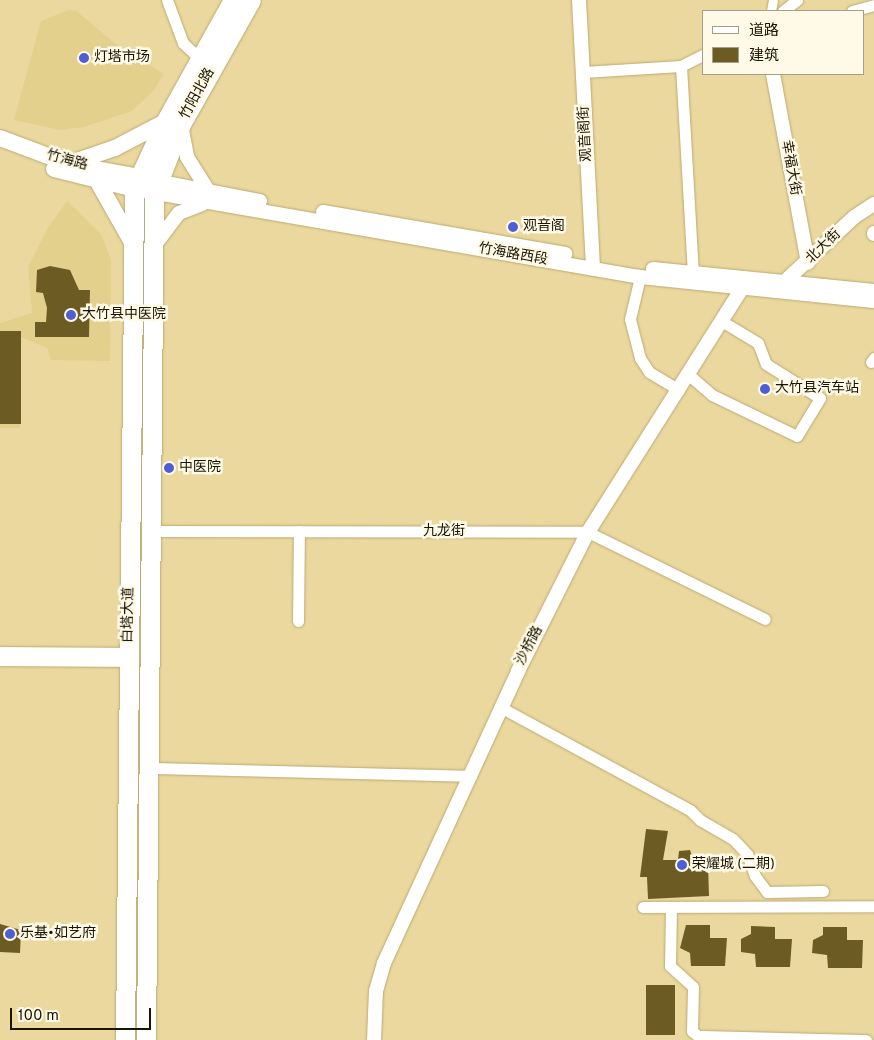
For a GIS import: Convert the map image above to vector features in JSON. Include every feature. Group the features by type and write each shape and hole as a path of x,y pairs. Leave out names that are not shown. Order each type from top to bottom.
{"highway":[{"name":"竹阳北路","path":"156,187 173,123 200,59 233,0"},
{"name":"竹阳北路","path":"135,183 251,0"},
{"name":"白塔大道","path":"125,1040 135,183"},
{"name":"白塔大道","path":"146,1040 156,187"},
{"path":"0,656 129,664"},
{"path":"0,668 129,664"}],"main road":[{"path":"69,164 115,148 173,123"},
{"name":"竹海路","path":"0,138 69,164 135,183"},
{"name":"竹海路","path":"0,149 98,182 135,183"},
{"path":"98,182 133,244"},
{"path":"135,183 156,187"}],"street":[{"path":"167,0 183,43 200,59"},
{"name":"观音阁街","path":"579,0 593,264"},
{"path":"784,10 797,0"},
{"path":"856,10 874,5"},
{"path":"583,72 681,66 702,56"},
{"path":"681,66 693,273"},
{"name":"幸福大街","path":"773,75 808,263"},
{"path":"154,246 179,213 190,205 209,197 187,156 173,123"},
{"name":"竹海路西段","path":"156,187 593,264 693,273 774,291 874,301"},
{"name":"北大街","path":"774,291 808,263 854,217 874,204"},
{"name":"竹海路西段","path":"593,264 640,277 745,284 785,282 874,292"},
{"path":"640,277 630,319 640,358 649,372 679,390"},
{"name":"沙桥路","path":"374,1040 379,978 502,708 588,532 723,322 745,284"},
{"path":"689,375 712,395 797,436 820,398 766,364 758,343 723,322"},
{"name":"九龙街","path":"151,531 588,532"},
{"path":"298,621 300,531"},
{"path":"588,532 765,619"},
{"path":"502,708 690,810 733,839 747,854 756,876 767,892 824,892"},
{"path":"149,768 471,776"},
{"path":"643,907 874,906"},
{"path":"671,908 670,966 693,987 692,1031 698,1036 866,1040"}],"shaded area":[{"name":"灯塔市场","path":"68,10 77,11 114,43 164,74 153,91 132,111 84,127 60,130 14,120 41,21"},
{"name":"大竹县中医院","path":"67,201 101,234 111,260 110,361 51,360 47,348 21,337 20,428 0,428 0,323 32,313 28,267 47,229"}],"building":[{"name":"大竹县中医院","path":"50,266 70,270 79,290 90,290 89,337 35,337 35,322 46,322 47,308 43,293 36,292 37,270"},
{"path":"0,331 21,331 21,424 0,424"},
{"name":"荣耀城 (二期)","path":"646,829 668,831 663,860 678,860 679,851 690,850 694,863 708,864 709,896 648,899 647,877 640,877"},
{"name":"乐基•如艺府","path":"0,924 21,930 20,953 0,952"},
{"path":"686,925 710,925 710,938 727,938 725,966 691,966 690,953 680,948"},
{"path":"751,926 775,927 775,939 792,939 790,967 756,967 755,954 741,952 741,939 751,934"},
{"path":"823,927 847,927 847,940 863,940 862,968 828,968 827,955 812,953 813,940 823,935"},
{"path":"646,985 675,985 675,1035 646,1035"}],"place":[{"name":"灯塔市场","path":"84,58"},
{"name":"观音阁","path":"513,227"},
{"name":"大竹县中医院","path":"71,315"},
{"name":"大竹县汽车站","path":"765,389"},
{"name":"中医院","path":"169,468"},
{"name":"荣耀城 (二期)","path":"682,865"},
{"name":"乐基•如艺府","path":"10,934"}]}
